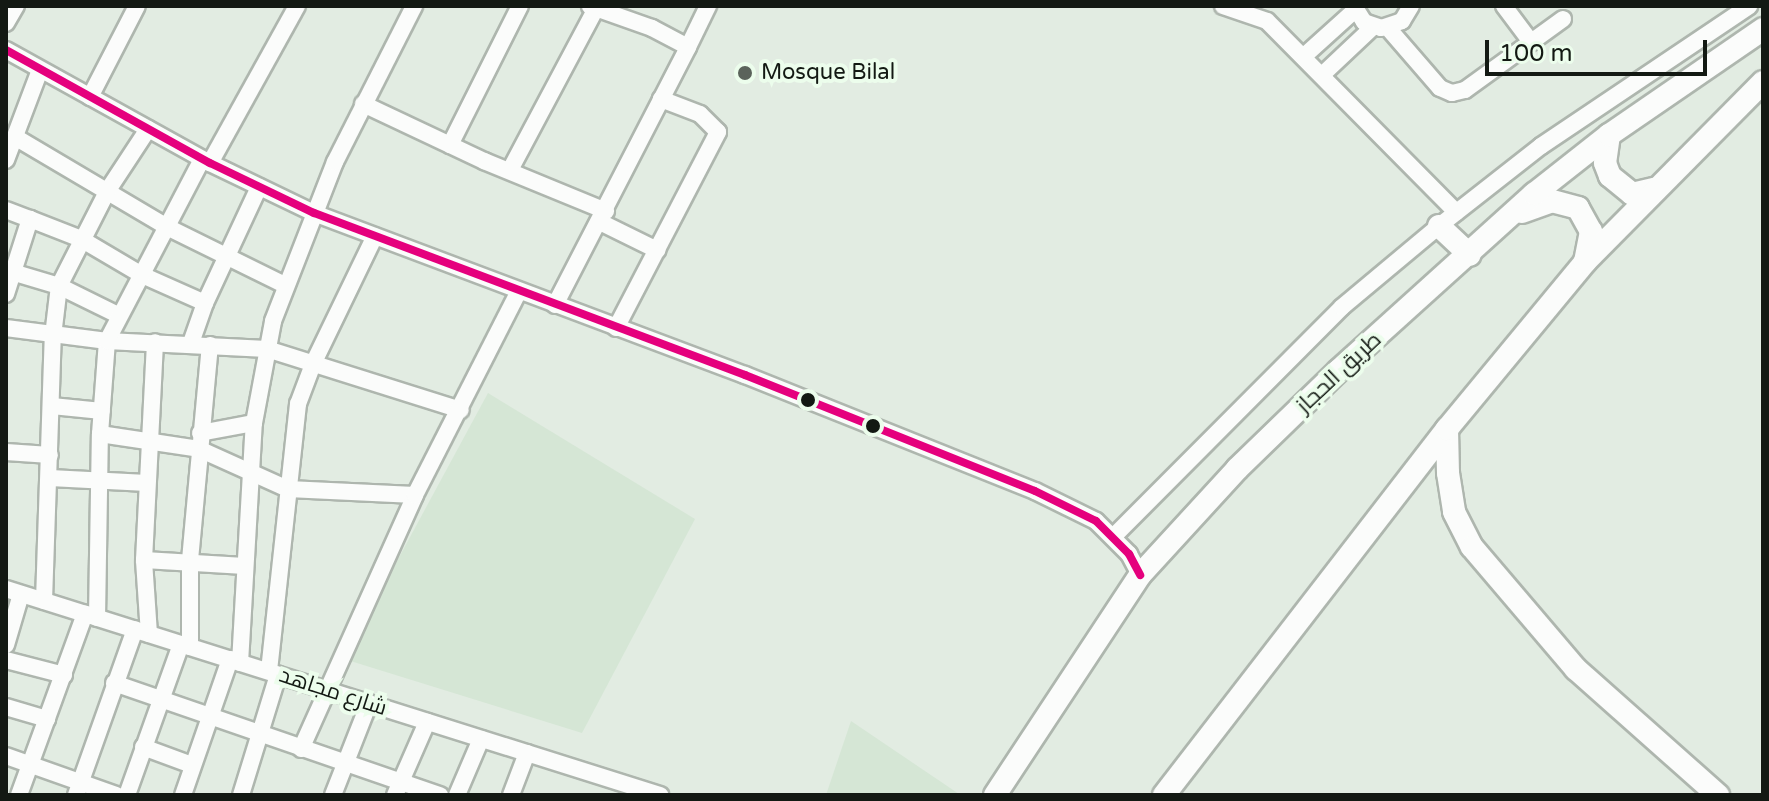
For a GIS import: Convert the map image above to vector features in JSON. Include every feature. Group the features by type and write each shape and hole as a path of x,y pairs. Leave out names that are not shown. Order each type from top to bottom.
{"main road":[{"name":"طريق الحجاز","path":"995,795 1140,575 1237,469 1507,218 1609,135 1763,29"},
{"path":"1164,795 1447,429 1585,262 1763,82"},
{"path":"1609,135 1605,163 1610,176 1632,194 1654,189"},
{"path":"1507,218 1552,201 1578,208 1591,231 1585,262"},
{"path":"1448,219 1470,255"},
{"path":"1447,429 1448,473 1454,512 1472,547 1576,669 1718,795"}],"street":[{"path":"6,23 16,6"},
{"path":"90,97 137,6"},
{"path":"19,795 64,675 91,616 107,341 167,227 297,6"},
{"path":"183,795 208,718 235,661 245,566 254,423 267,349 285,285 363,104 414,6"},
{"path":"450,145 520,6"},
{"path":"555,305 603,217 708,6"},
{"path":"1223,6 1267,21 1322,75 1448,219"},
{"path":"1322,75 1381,27 1402,21 1411,6"},
{"path":"1504,6 1531,42"},
{"path":"1114,536 1342,307 1541,146 1749,6"},
{"path":"1758,6 1763,13"},
{"path":"510,170 593,7 652,28 688,47"},
{"path":"1303,57 1354,8 1381,27 1440,88 1452,93 1465,90 1563,19"},
{"path":"6,50 206,161 314,213 745,375 1035,491 1096,521 1114,536 1140,575"},
{"path":"6,160 40,70"},
{"path":"616,328 718,132 700,114 661,99"},
{"path":"363,104 510,170 603,217 657,250"},
{"path":"44,601 53,336 59,286 108,190 148,129"},
{"path":"15,137 167,227 285,285"},
{"path":"191,343 205,303 259,187"},
{"path":"6,210 81,239 142,275 205,303"},
{"path":"6,294 30,219"},
{"path":"241,795 273,673 298,404 313,364 375,236"},
{"path":"12,272 59,286 118,315"},
{"path":"301,749 415,495 519,291"},
{"path":"6,328 107,341 267,349 461,410"},
{"path":"78,789 114,683 142,632 148,442 155,342"},
{"path":"127,795 161,700 185,645 210,345"},
{"path":"52,406 102,411"},
{"path":"100,434 148,442 200,441 254,423"},
{"path":"200,441 252,474 288,489 415,495"},
{"path":"6,452 50,455"},
{"path":"50,478 147,483"},
{"path":"144,560 190,560 245,566"},
{"path":"6,645 14,591"},
{"name":"شارع مجاهد","path":"14,591 660,795"},
{"path":"6,660 64,675"},
{"path":"114,683 258,736 347,763 398,788 440,795"},
{"path":"333,795 369,703"},
{"path":"6,707 47,719"},
{"path":"398,788 427,722"},
{"path":"457,795 481,739"},
{"path":"143,747 192,765"},
{"path":"511,795 527,753"},
{"path":"6,756 32,763 78,789 116,795"},
{"path":"599,795 606,778"}],"shaded area":[{"path":"488,393 695,519 582,733 344,659"},
{"path":"851,721 959,794 826,795"}],"transit line":[{"path":"6,50 210,163 314,213 745,375 1035,491 1096,521 1129,554 1140,575"}],"place":[{"name":"Mosque Bilal","path":"745,73"}]}
